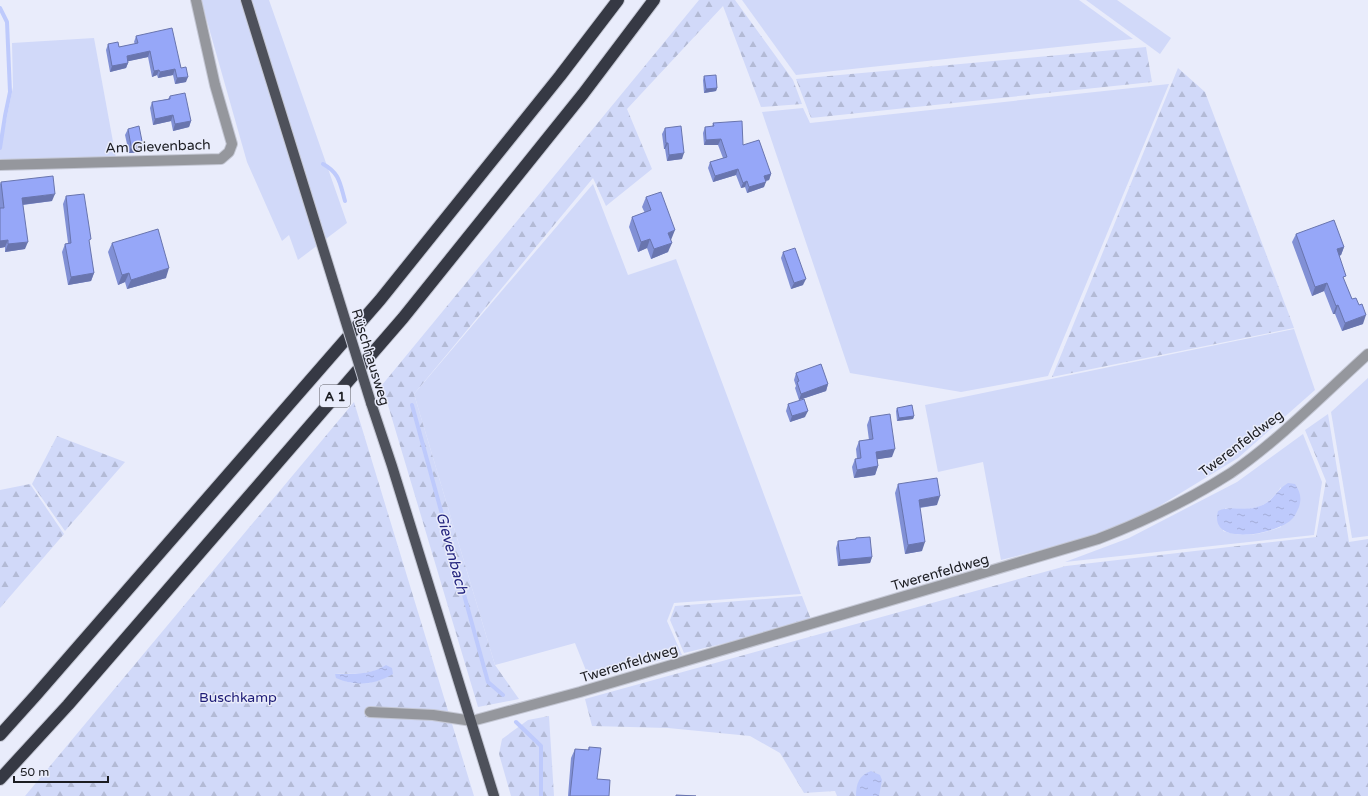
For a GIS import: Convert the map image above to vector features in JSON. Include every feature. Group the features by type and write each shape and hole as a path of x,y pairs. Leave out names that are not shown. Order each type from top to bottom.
{"highway":[{"name":"A 1","path":"0,735 380,300 555,83 618,0"},
{"name":"A 1","path":"0,779 68,705 403,318 583,94 654,0"}],"main road":[{"name":"Rüschhausweg","path":"246,0 371,403 472,721 494,796"}],"street":[{"name":"Am Gievenbach","path":"0,165 221,159 229,152 232,144 215,85 196,0"},
{"name":"Twerenfeldweg","path":"472,721 580,692 1060,552 1123,530 1160,514 1231,472 1272,441 1368,354"},
{"path":"370,712 433,715 472,721"}],"green space":[{"path":"201,0 269,0 347,223 298,260 289,235 282,241 247,162"},
{"path":"699,0 735,0 793,80 802,104 761,107 723,6 627,109 652,169 606,206 593,178 414,394 495,665 519,699 478,707 382,385"},
{"path":"742,0 1079,0 1133,39 796,75"},
{"path":"1086,0 1117,0 1171,38 1160,54"},
{"path":"94,38 116,158 0,161 0,150 13,87 12,43"},
{"path":"1146,47 1152,82 811,118 796,79"},
{"path":"1178,68 1205,92 1294,328 1052,377"},
{"path":"1169,84 1048,376 961,392 850,373 762,112 803,108 810,123"},
{"path":"593,184 628,275 676,259 801,594 674,603 667,621 682,655 589,678 575,643 495,665 414,394"},
{"path":"1294,329 1315,390 1238,458 1161,505 1118,528 1001,560 983,462 938,472 925,405"},
{"path":"1368,378 1368,536 1352,538 1331,412"},
{"name":"Buschkamp","path":"354,402 474,796 25,796","holes":["386,665 370,683 351,683 335,674 355,674 374,671"]},
{"path":"1328,414 1349,542 1368,539 1368,796 837,796 835,791 804,793 780,753 750,736 668,728 592,726 585,699 1066,566 1316,537 1326,481 1305,430"},
{"path":"1303,434 1322,482 1314,535 1065,562 1129,538 1237,482","holes":["1281,487 1281,527 1252,535 1223,531 1225,508 1251,509 1263,505 1269,501"]},
{"path":"57,436 125,462 65,531 32,484"},
{"path":"30,484 64,534 0,608 0,490"},
{"path":"802,596 812,622 684,653 670,620 675,606"},
{"path":"549,716 554,796 511,796 499,754 502,739 528,720"}],"water":[{"path":"1288,483 1295,484 1299,492 1300,500 1299,507 1294,517 1283,525 1272,530 1245,535 1233,534 1223,530 1218,523 1218,511 1223,509 1255,508 1265,504"},
{"path":"386,665 392,668 393,674 379,681 365,684 343,681 336,678 335,674 355,674 374,671"},
{"path":"871,771 880,775 882,780 879,796 856,796 859,780"}],"building":[{"path":"172,28 181,68 186,67 188,77 177,78 175,69 160,72 159,70 154,71 150,51 127,56 128,63 112,66 108,44 118,42 119,47 138,43 136,36"},
{"path":"716,75 717,88 706,89 704,76"},
{"path":"185,93 191,121 175,124 173,115 155,119 152,102 170,99 170,96"},
{"path":"742,121 743,145 759,140 771,174 764,176 766,182 749,187 747,181 743,183 738,169 715,176 710,162 727,157 721,139 706,140 705,127 714,126 713,123"},
{"path":"139,126 143,146 131,146 128,129"},
{"path":"681,126 684,153 669,155 668,143 666,143 665,128"},
{"path":"53,176 55,194 22,198 28,242 8,244 8,240 0,241 0,208 4,208 1,182"},
{"path":"661,192 675,230 668,233 672,243 654,249 650,239 641,242 632,217 651,210 646,197"},
{"path":"84,194 91,239 89,240 94,273 71,277 65,244 71,243 66,196"},
{"path":"1334,220 1344,247 1337,249 1346,276 1343,277 1352,299 1356,298 1359,305 1362,304 1366,315 1345,323 1338,305 1336,306 1327,283 1315,287 1296,234"},
{"path":"158,229 169,268 131,280 129,273 122,275 112,243"},
{"path":"795,248 806,279 794,283 783,252"},
{"path":"821,364 828,384 801,394 796,373"},
{"path":"804,399 808,411 792,416 788,404"},
{"path":"912,405 914,416 899,418 897,408"},
{"path":"890,414 895,449 876,452 878,466 857,470 855,459 861,458 859,441 873,439 870,417"},
{"path":"937,478 940,496 919,500 925,542 908,545 898,484"},
{"path":"870,537 872,557 840,560 838,541"},
{"path":"589,747 601,748 597,779 610,780 609,796 570,796 575,749 589,750"}],"waterway":[{"name":"Gievenbach","path":"0,8 7,22 10,92 0,148"},
{"name":"Gievenbach","path":"323,164 329,167 336,175 345,201"},
{"name":"Gievenbach","path":"412,405 488,682 503,695"},
{"name":"Gievenbach","path":"516,722 541,746 541,796"}]}
